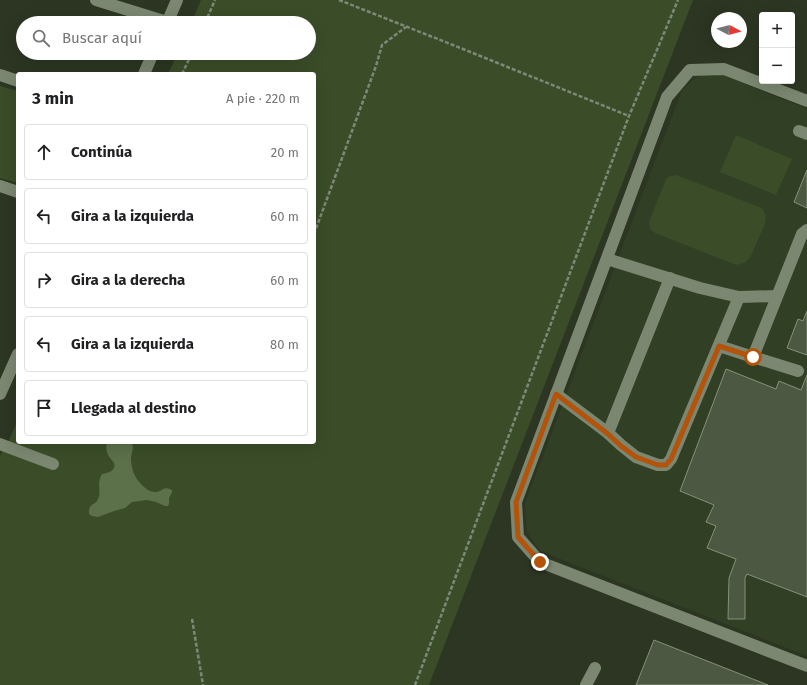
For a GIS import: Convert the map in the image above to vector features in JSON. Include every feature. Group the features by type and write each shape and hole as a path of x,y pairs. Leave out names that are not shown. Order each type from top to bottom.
{"street":[{"path":"96,0 148,16"},
{"path":"170,16 177,0"},
{"path":"145,72 150,60"},
{"path":"807,101 724,69 690,70 668,97 516,502 518,537 540,562 807,666"},
{"path":"0,75 16,80"},
{"path":"0,186 16,191"},
{"path":"753,357 802,234 807,230"},
{"path":"607,259 700,288 739,297 778,296"},
{"path":"608,434 670,278"},
{"path":"556,394 636,457 658,465 666,465 671,459 739,297"},
{"path":"719,346 798,371"},
{"path":"1,389 16,358"},
{"path":"0,444 53,464"},
{"path":"586,685 595,668"}],"path":[{"path":"208,16 215,0"},
{"path":"339,0 629,116"},
{"path":"415,685 629,116 678,0"},
{"path":"316,229 382,46 407,26"},
{"path":"183,72 189,60"},
{"path":"192,619 203,685"}],"shaded area":[{"path":"201,0 693,0 429,685 0,685 0,456 16,424 16,444 316,444 316,72 169,72 175,60 316,60 316,16 194,16"},
{"path":"700,74 723,75 807,109 807,656 540,551 527,532 525,503 682,90"},
{"path":"0,86 16,90 16,182 0,178"},
{"path":"736,135 792,159 776,195 720,172"},
{"path":"676,175 762,208 766,216 765,224 750,258 744,263 736,265 655,233 650,229 649,222 666,179 670,176"},
{"path":"107,444 132,444 131,462 135,475 141,484 151,491 158,492 164,488 172,490 168,506 147,500 132,502 125,508 98,517 89,514 91,506 97,501 99,496 99,481 102,474 113,470 115,466 108,455"}],"building":[{"path":"807,170 807,208 794,202"},
{"path":"807,311 807,355 787,348 798,319 803,321"},
{"path":"726,369 776,389 779,381 801,390 807,375 807,597 747,574 745,578 745,619 728,619 729,578 736,559 707,548 716,526 706,522 714,505 680,491"},
{"path":"654,640 768,685 636,685"}],"route":[{"path":"540,562 518,537 516,502 556,394 636,457 658,465 666,465 671,459 719,346 753,357"}]}
